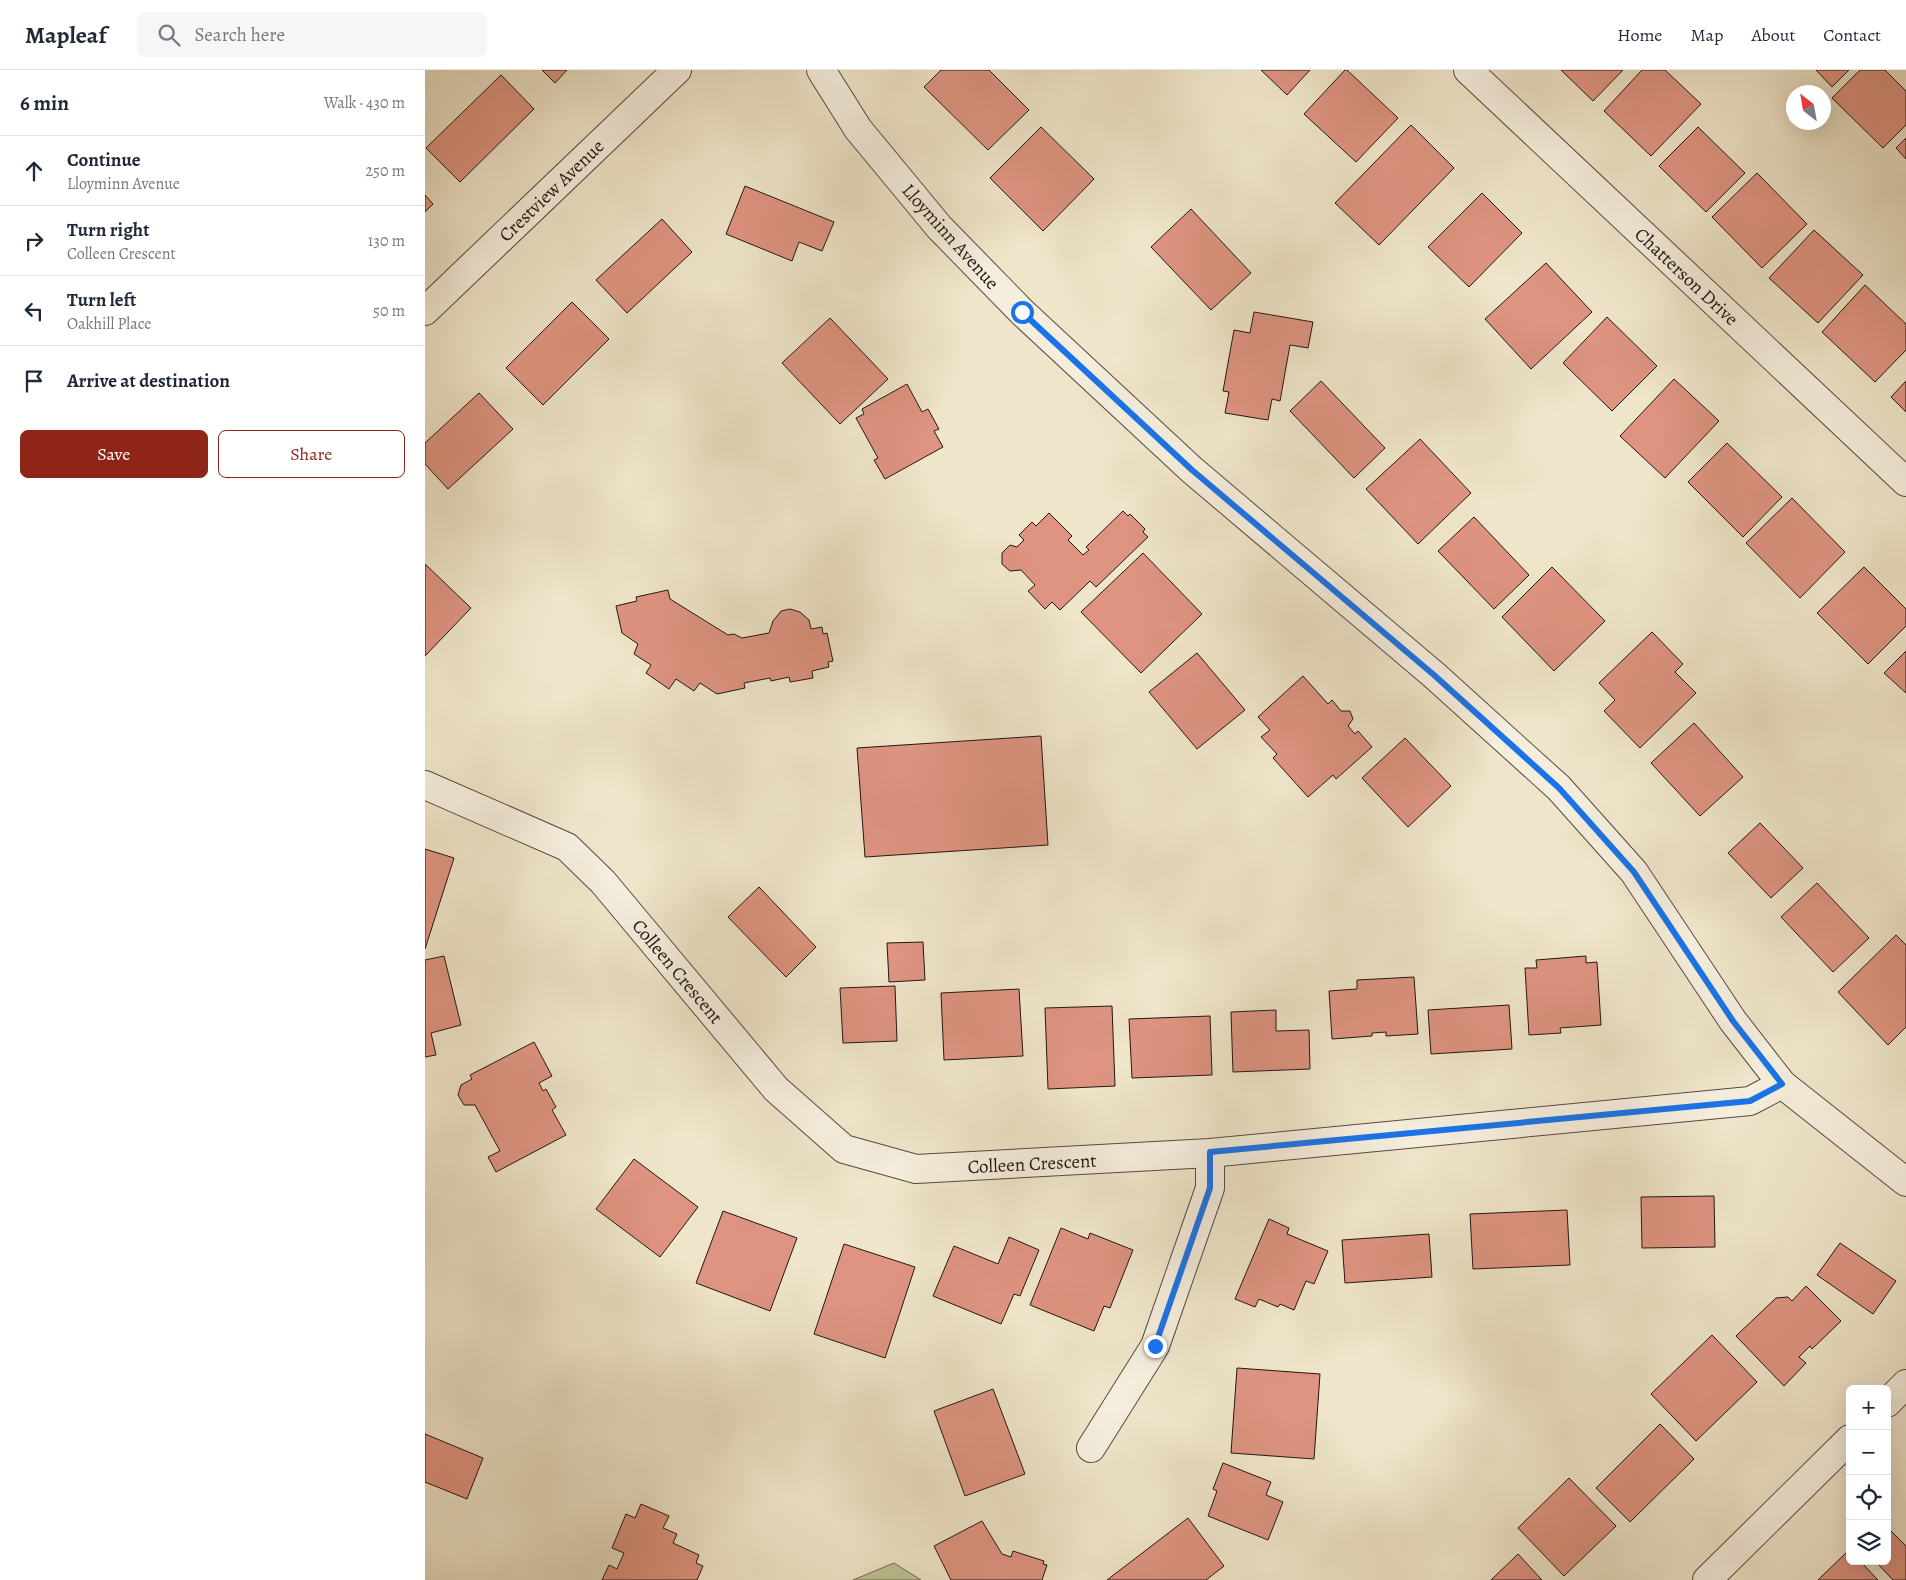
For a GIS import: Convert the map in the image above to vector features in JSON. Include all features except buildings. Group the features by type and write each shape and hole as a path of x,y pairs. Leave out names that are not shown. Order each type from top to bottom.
{"street":[{"name":"Crestview Avenue","path":"425,311 677,70"},
{"name":"Lloyminn Avenue","path":"821,70 858,129 939,227 1022,312 1192,470 1434,675 1559,788 1634,872 1733,1021 1782,1084 1906,1182"},
{"name":"Chatterson Drive","path":"1468,70 1906,482"},
{"name":"Colleen Crescent","path":"425,784 567,847 603,882 776,1089 844,1149 916,1169 1210,1152 1750,1101 1782,1084"},
{"path":"1091,1448 1155,1346 1210,1188 1210,1152"},
{"path":"1891,1398 1906,1384"},
{"path":"1707,1580 1846,1443"}],"green space":[{"path":"894,1563 921,1580 853,1580"}],"route":[{"path":"1022,312 1192,470 1434,675 1559,788 1634,872 1733,1021 1782,1084 1750,1101 1210,1152 1210,1188 1155,1346"}]}
